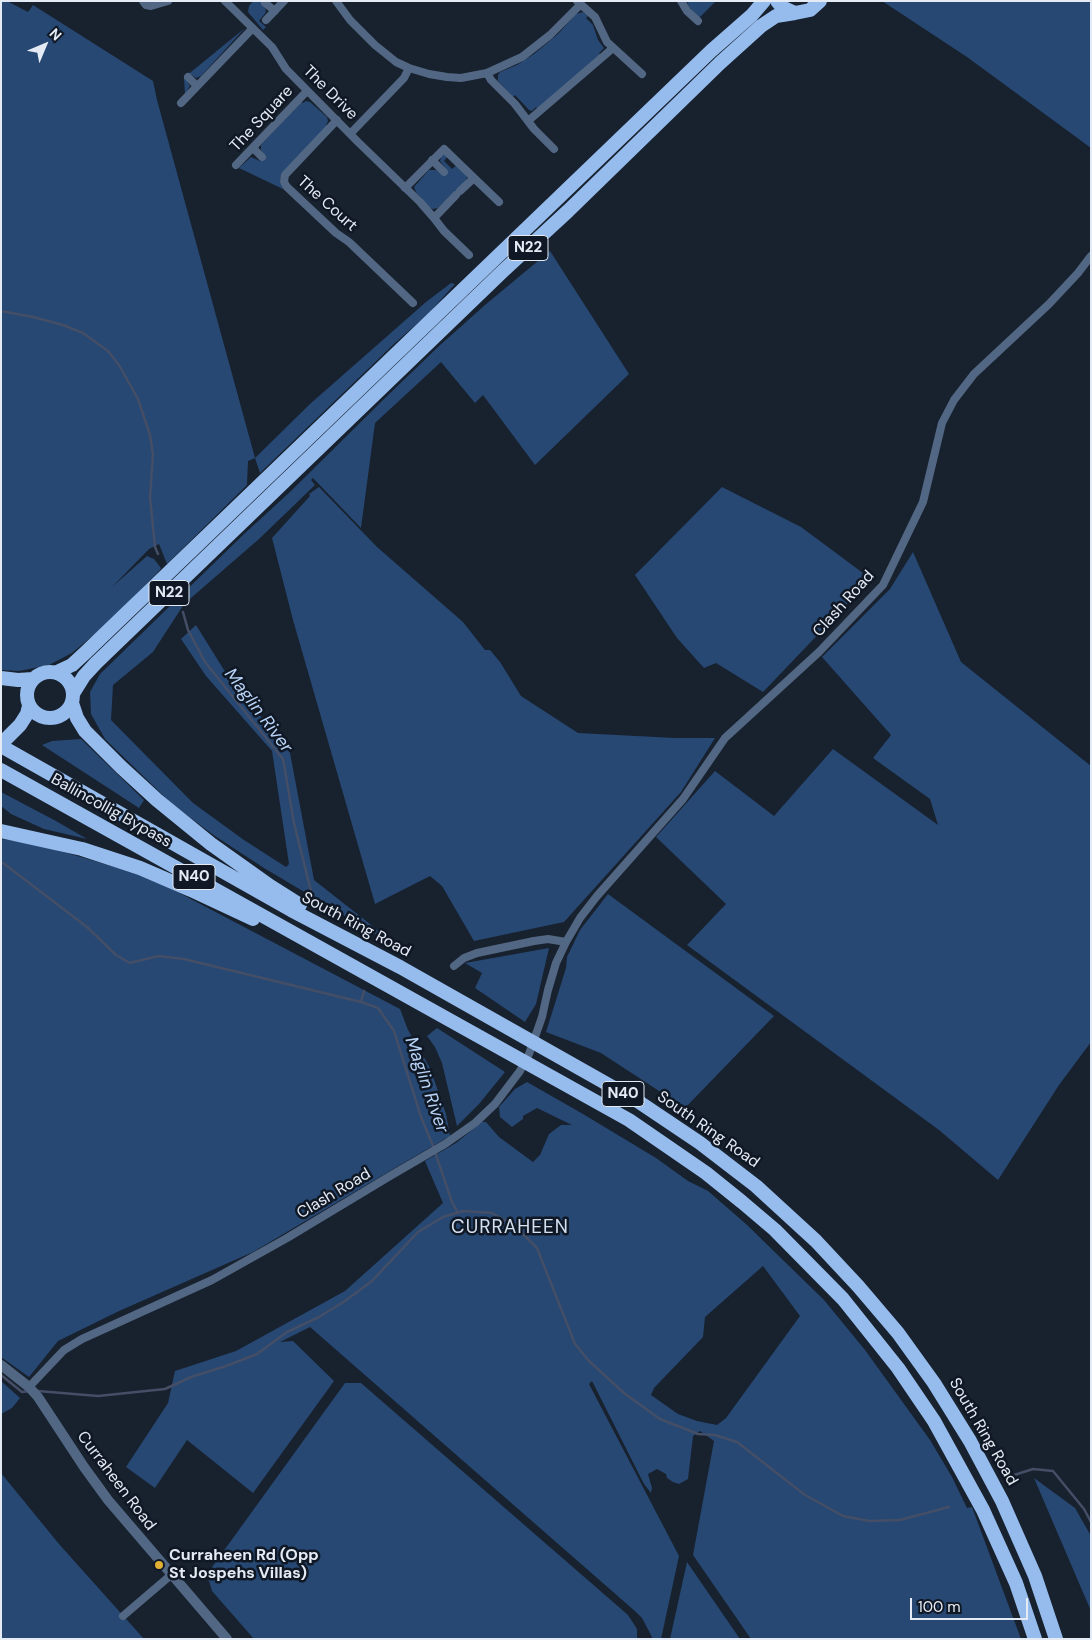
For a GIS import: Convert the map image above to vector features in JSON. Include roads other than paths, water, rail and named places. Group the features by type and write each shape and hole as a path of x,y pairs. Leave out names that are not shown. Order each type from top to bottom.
{"highway":[{"name":"N22","path":"1,678 33,679 44,672 57,672 72,665 711,51 752,15 764,1"},
{"path":"777,1 782,7 795,13"},
{"name":"N22","path":"20,725 33,719 58,717 69,709 84,676 96,663 720,63 761,26 776,16 810,10 820,1"},
{"path":"57,672 68,680 77,718 94,741 182,822 270,886 400,967"},
{"name":"N22","path":"1,745 20,725 27,714 29,706 27,692 33,679"},
{"path":"29,706 44,718"},
{"name":"South Ring Road","path":"1,745 291,910 400,967 580,1068 666,1120 700,1143 756,1186 832,1258 879,1309 934,1383 970,1441 1002,1501 1035,1576 1056,1639"},
{"name":"Ballincollig Bypass","path":"1,770 386,985"},
{"path":"1,831 82,849 140,868 214,901 386,985"},
{"name":"N40","path":"386,985 620,1115 667,1145 742,1202 775,1230 809,1264 862,1322 898,1368 934,1421 992,1528 1016,1583 1035,1639"}],"street":[{"path":"143,1 146,5 151,6 168,1"},
{"name":"The Drive","path":"225,1 272,48 286,69 351,133 404,78 409,68"},
{"path":"266,20 284,1"},
{"path":"336,1 350,20 391,59 409,68 447,77 461,78 487,73 512,63 550,35 579,3 595,17 605,39 642,74"},
{"path":"681,1 687,11 698,21"},
{"path":"265,3 274,11"},
{"path":"181,103 252,28"},
{"path":"528,121 613,48"},
{"path":"487,73 491,80 515,104 554,149"},
{"path":"188,77 197,86"},
{"name":"The Square","path":"236,165 307,91"},
{"name":"The Court","path":"337,120 285,175 284,182 336,233 347,240 413,303"},
{"path":"351,133 420,202 444,231 469,255"},
{"path":"253,148 262,157"},
{"path":"405,188 442,150 446,150 499,202"},
{"path":"432,160 444,172"},
{"path":"434,218 474,178"},
{"name":"Clash Road","path":"29,1387 64,1350 82,1339 212,1280 287,1238 462,1134 488,1112 509,1087 528,1054 542,1016 552,977 566,942 580,918 597,896 683,800 725,738 819,652 883,585 923,502 942,423 954,400 974,374 1049,304 1091,256"},
{"path":"454,966 464,958 477,953 548,938 566,942"},
{"name":"Curraheen Road","path":"1,1365 29,1387 38,1397 99,1487 171,1575 227,1639"},
{"path":"123,1616 171,1575"}],"waterway":[{"name":"Maglin River","path":"1,311 63,325 83,333 108,351 119,365 138,399 150,435 153,455 150,497 155,547 158,554"},
{"name":"Maglin River","path":"183,612 188,630 205,662 283,759 294,823 311,891"},
{"path":"1,863 87,927 116,955 130,963 158,956 184,959 361,1002"},
{"name":"Maglin River","path":"364,991 361,1002 378,1008 394,1031 421,1117 433,1146"},
{"name":"Maglin River","path":"435,1152 452,1202 458,1213"},
{"path":"38,1391 98,1396 165,1389 191,1377 257,1354 287,1332 319,1317 372,1281 418,1232 443,1217 463,1211 492,1213 515,1226 537,1248 575,1344 589,1361 624,1393 660,1419 698,1434 715,1435 737,1442 805,1495 843,1516 869,1521 900,1520 949,1507"},
{"path":"1,1375 22,1392 30,1391"},
{"path":"1011,1476 1033,1469 1053,1471 1084,1509 1091,1522"}],"place":[{"name":"Curraheen Rd (Opp St Jospehs Villas)","path":"159,1565"}],"district":[{"name":"CURRAHEEN","path":"510,1228"}]}
